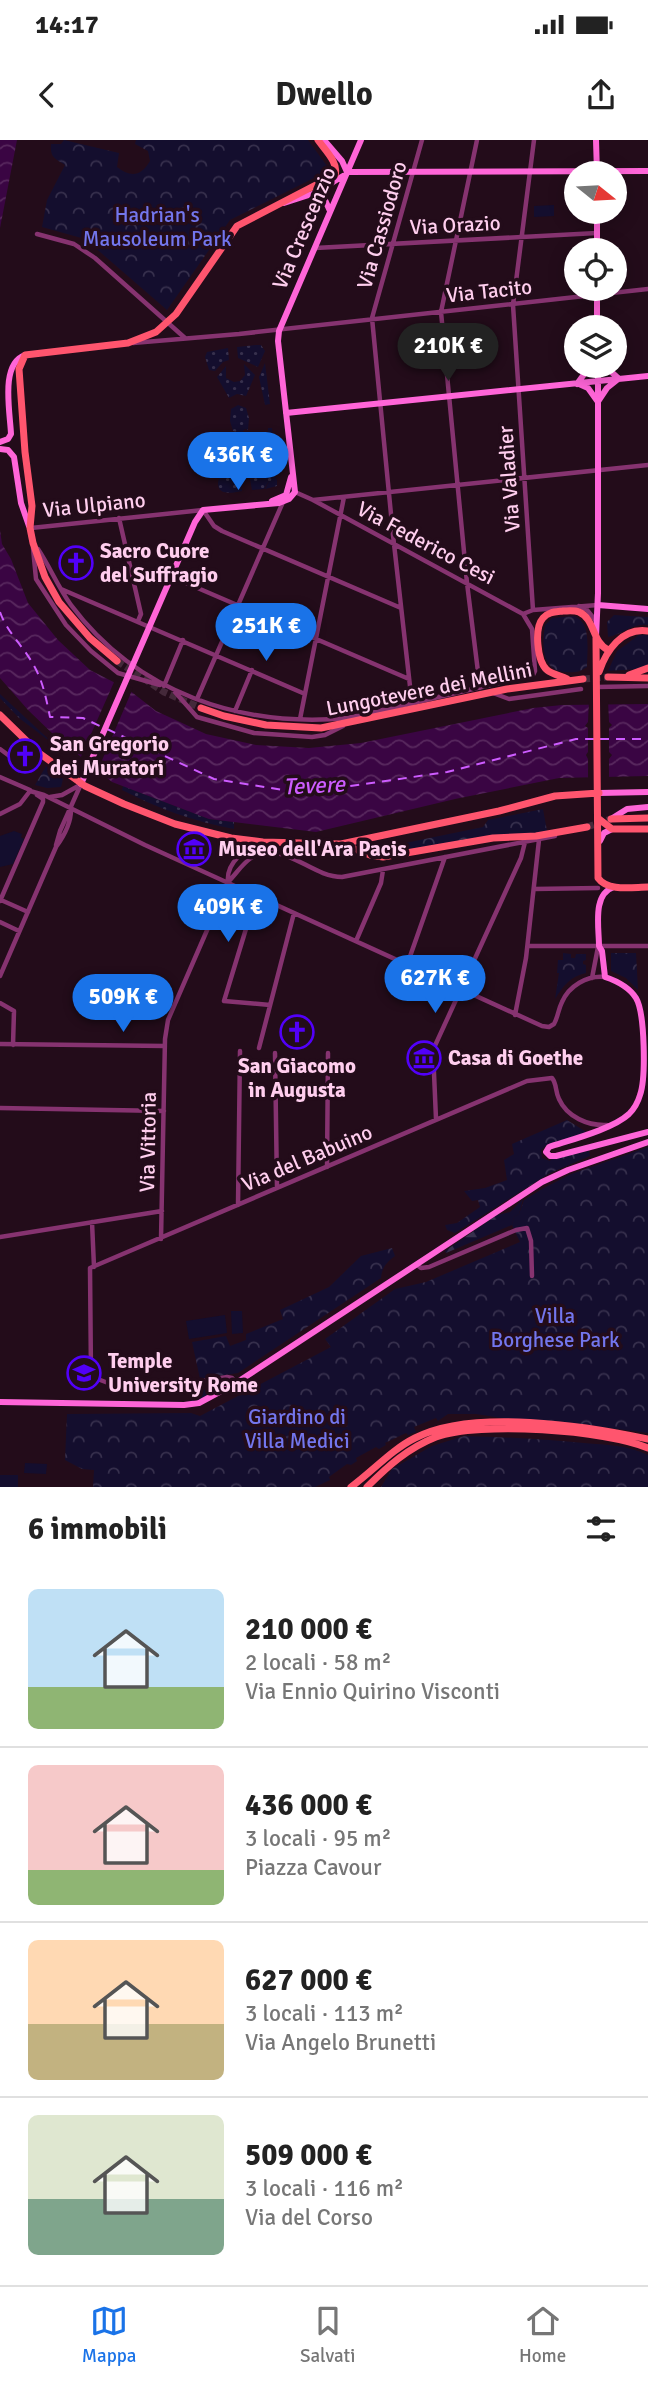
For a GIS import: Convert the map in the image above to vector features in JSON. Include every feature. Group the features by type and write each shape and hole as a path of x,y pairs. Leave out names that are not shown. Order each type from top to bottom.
{"main road":[{"path":"117,661 90,638 59,602 44,577 30,528 32,506 19,369 25,355 128,343 152,334 169,322 237,226 337,173 336,165 318,140"},
{"path":"571,680 549,672 542,663 538,632 540,622 550,613 576,611 585,617 601,646 608,650"},
{"path":"597,676 608,650 632,632 648,631"},
{"path":"596,638 600,841 598,878 603,884 614,887 648,887"},
{"path":"624,677 648,668"},
{"path":"608,677 648,678"},
{"name":"Lungotevere dei Mellini","path":"201,709 242,721 310,729 345,725 412,706 583,679"},
{"path":"0,715 39,753 81,784 175,824 231,838 263,842 341,844 499,811 555,796 599,789"},
{"path":"611,819 648,818"},
{"path":"599,819 612,829 648,830"},
{"path":"341,844 383,857 494,838 537,836 587,827"},
{"path":"351,1487 400,1447 428,1432 452,1424 474,1422 559,1425 648,1439"},
{"path":"367,1487 390,1464 408,1451 433,1438 461,1431 548,1430 621,1440 648,1448"}],"street":[{"path":"324,140 342,161 347,172"},
{"name":"Via Crescenzio","path":"280,329 360,140"},
{"name":"Via Cassiodoro","path":"412,706 372,318 422,140"},
{"path":"477,140 441,312 480,688"},
{"name":"Via Valadier","path":"533,610 513,305 534,140"},
{"path":"597,140 597,161"},
{"path":"627,171 648,171"},
{"path":"282,204 315,193 336,182 347,172 564,172"},
{"path":"315,193 325,200 330,211"},
{"path":"597,224 597,238"},
{"path":"37,233 74,244 95,258 186,339"},
{"name":"Via Orazio","path":"314,248 597,233"},
{"name":"Via Tacito","path":"627,291 648,289"},
{"name":"Via Tacito","path":"128,343 564,299"},
{"path":"0,975 69,821 81,784 195,522 203,510 283,502 295,492 278,339 280,329"},
{"path":"25,355 13,361 9,368 10,434 1,445 15,458 21,503 30,528"},
{"path":"286,413 648,376"},
{"path":"577,384 581,378"},
{"path":"596,638 598,378"},
{"path":"598,402 605,390 619,379"},
{"path":"577,384 588,388 598,402"},
{"path":"313,500 575,472 598,473 621,467 648,465"},
{"path":"263,503 281,498 287,493 292,470"},
{"name":"Via Federico Cesi","path":"295,492 523,614 530,623 535,673"},
{"path":"300,719 344,497"},
{"path":"197,699 283,502"},
{"path":"203,510 218,529 401,608"},
{"name":"Via Ulpiano","path":"30,528 203,510"},
{"path":"119,518 141,614 138,621"},
{"path":"33,543 36,579 57,614 100,659 118,673 164,686 183,640"},
{"name":"Lungotevere dei Mellini","path":"33,543 60,588 87,623 133,664 164,686 235,711 300,719 348,718 412,706 535,673"},
{"path":"172,577 409,679"},
{"path":"60,588 305,694"},
{"path":"523,614 533,610 598,605 648,609"},
{"path":"575,606 587,610 597,623"},
{"path":"235,711 252,670"},
{"path":"598,691 648,686"},
{"path":"492,693 509,699 581,689"},
{"path":"175,691 197,717 254,733 312,737 345,725"},
{"path":"0,749 23,766"},
{"path":"0,777 532,1022 552,1026 565,996 578,984 592,978 605,977 623,985 635,998 642,1013 641,1094 628,1115 592,1133 549,1147 547,1153 556,1156 648,1132"},
{"path":"48,797 62,795 81,784"},
{"path":"599,789 648,792"},
{"path":"28,912 0,900 43,803 42,798 30,790"},
{"path":"0,814 20,804 30,790"},
{"path":"611,819 626,808 648,807"},
{"path":"600,841 604,833 612,829"},
{"path":"228,882 251,858 272,851 328,876 346,876 539,840 569,831"},
{"path":"515,1015 528,946 539,840"},
{"name":"Via Vittoria","path":"161,1239 165,1033 168,1020 228,882 228,872 235,860 263,842"},
{"path":"436,1119 433,1050 522,854 525,842"},
{"path":"522,854 538,851"},
{"path":"407,965 445,857"},
{"path":"356,941 381,883 383,870"},
{"path":"592,978 598,946 598,878"},
{"path":"599,906 604,892 614,887"},
{"path":"534,889 598,888"},
{"path":"256,895 224,1000 270,1005"},
{"path":"259,1048 294,913"},
{"path":"0,922 19,931"},
{"path":"528,946 648,946"},
{"path":"598,946 602,951 605,977"},
{"path":"0,1003 14,1013 13,1045"},
{"path":"0,1044 165,1046"},
{"path":"238,1205 240,1051"},
{"path":"275,1053 277,1188"},
{"path":"327,1167 328,1053"},
{"name":"Via del Babuino","path":"96,1266 529,1081 552,1078 560,1101 571,1114 587,1123 607,1125"},
{"path":"0,1108 164,1111"},
{"path":"0,1402 190,1405 208,1399 548,1178 648,1142"},
{"path":"0,1237 162,1211"},
{"path":"92,1223 96,1266 90,1268 90,1376 102,1382 127,1386 165,1386 229,1377 236,1383"},
{"path":"416,1264 421,1268 431,1266 516,1230 527,1228 531,1239 532,1276"}],"green space":[{"name":"Hadrian's Mausoleum Park","path":"64,140 119,153 117,167 135,174 143,170 150,161 148,151 135,144 136,140 308,140 330,170 230,220 167,310 85,239 42,227 47,200 65,165 54,157 51,144 61,144"},
{"path":"554,205 554,216 534,217 534,206"},
{"path":"261,345 265,351 258,367 238,358 237,347"},
{"path":"228,348 229,360 223,362 215,371 209,370 205,357 207,352"},
{"path":"265,363 270,404 265,405 259,377"},
{"path":"244,364 255,375 246,396 237,394 229,398 217,377 226,366 226,378 234,382 240,381 245,375"},
{"path":"238,405 246,408 249,418 248,430 245,429 242,433 233,431 230,421 231,409"},
{"path":"268,428 272,428 276,468 267,456"},
{"path":"250,441 263,458 261,464 254,473 252,460 241,457 234,465 235,474 224,463 233,442"},
{"path":"267,465 277,480 277,486 265,489 270,479 264,489 252,490 250,479 255,478"},
{"path":"221,472 241,481 242,491 226,493 219,489"},
{"path":"614,615 648,617 648,625 637,626 608,637 607,622"},
{"path":"573,616 583,623 586,630 587,667 577,672 565,672 551,667 547,662 543,640 545,625 552,618"},
{"path":"639,635 648,635 648,665 639,669 608,671 617,651"},
{"path":"0,694 56,746 19,718 0,698"},
{"path":"46,766 63,779 61,787 35,785"},
{"path":"123,786 209,819 234,822 234,829 163,808 122,790"},
{"path":"543,809 547,831 393,854 374,855 371,850 483,827 488,820"},
{"path":"14,831 22,834 24,839 13,864 0,867 0,836"},
{"path":"563,953 571,954 571,958 575,958 576,954 586,954 583,964 586,965 586,973 568,982 555,999 558,960 563,960"},
{"path":"611,953 636,953 638,990 626,978 611,971"},
{"path":"567,1120 588,1133 548,1144 541,1150 542,1158 550,1161 552,1158 589,1151 590,1156 550,1173 455,1233 447,1230 445,1225 457,1223 480,1207 478,1200 472,1201 464,1191 485,1188 507,1180 504,1160 514,1154 512,1144"},
{"name":"Villa Borghese Park","path":"648,1147 648,1433 565,1422 448,1414 438,1421 436,1418 414,1427 416,1432 408,1435 406,1433 385,1443 386,1445 379,1449 376,1447 356,1458 357,1461 351,1465 347,1464 329,1477 330,1480 315,1487 93,1487 94,1470 82,1469 65,1460 67,1414 191,1413 200,1416 331,1347 325,1339 395,1289 426,1282 520,1242 512,1225 514,1217 519,1214 524,1200 542,1189 571,1174"},
{"path":"523,1199 519,1214 514,1217 512,1225 446,1253 445,1251 497,1215 510,1212"},
{"path":"392,1248 395,1256 385,1265 381,1278 238,1373 200,1379 192,1342 226,1336 230,1346 246,1340 246,1334 283,1319 280,1310 329,1287 361,1256"},
{"path":"231,1311 242,1311 243,1333 232,1334"},
{"path":"225,1315 227,1333 189,1339 186,1321"},
{"path":"228,1379 232,1384 200,1401 191,1402 190,1396"},
{"path":"464,1436 554,1440 632,1449 648,1455 648,1487 381,1487 392,1469 432,1446"},
{"path":"25,1463 47,1464 46,1474 24,1473"},
{"path":"0,1475 18,1475 18,1487 0,1487"}],"water":[{"path":"0,140 17,140 0,228"},
{"name":"Tevere","path":"0,530 2,544 11,559 28,603 58,640 90,670 129,690 156,711 206,734 256,745 309,748 361,743 533,708 648,704 648,776 559,778 316,832 209,819 112,782 55,736 0,678"}],"pier":[{"path":"115,680 133,688 97,772 80,759"},
{"path":"589,701 608,701 609,722 612,725 609,728 609,752 612,755 609,759 609,780 588,780 588,728 585,726 588,722"}],"ferry route":[{"path":"0,612 36,670 50,717 83,718 102,727"},
{"path":"107,729 214,779 303,793 447,772 576,739 594,739"},
{"path":"600,739 648,739"}],"tunnel":[{"path":"117,661 164,692 201,708"},
{"path":"583,679 608,677"},
{"path":"587,827 611,819"}],"place":[{"name":"Sacro Cuore del Suffragio","path":"76,563"},
{"name":"San Gregorio dei Muratori","path":"25,756"},
{"name":"Museo dell'Ara Pacis","path":"194,849"},
{"name":"San Giacomo in Augusta","path":"297,1032"},
{"name":"Casa di Goethe","path":"424,1058"},
{"name":"Temple University Rome","path":"84,1373"}],"park label":[{"name":"Giardino di Villa Medici","path":"297,1429"}]}
